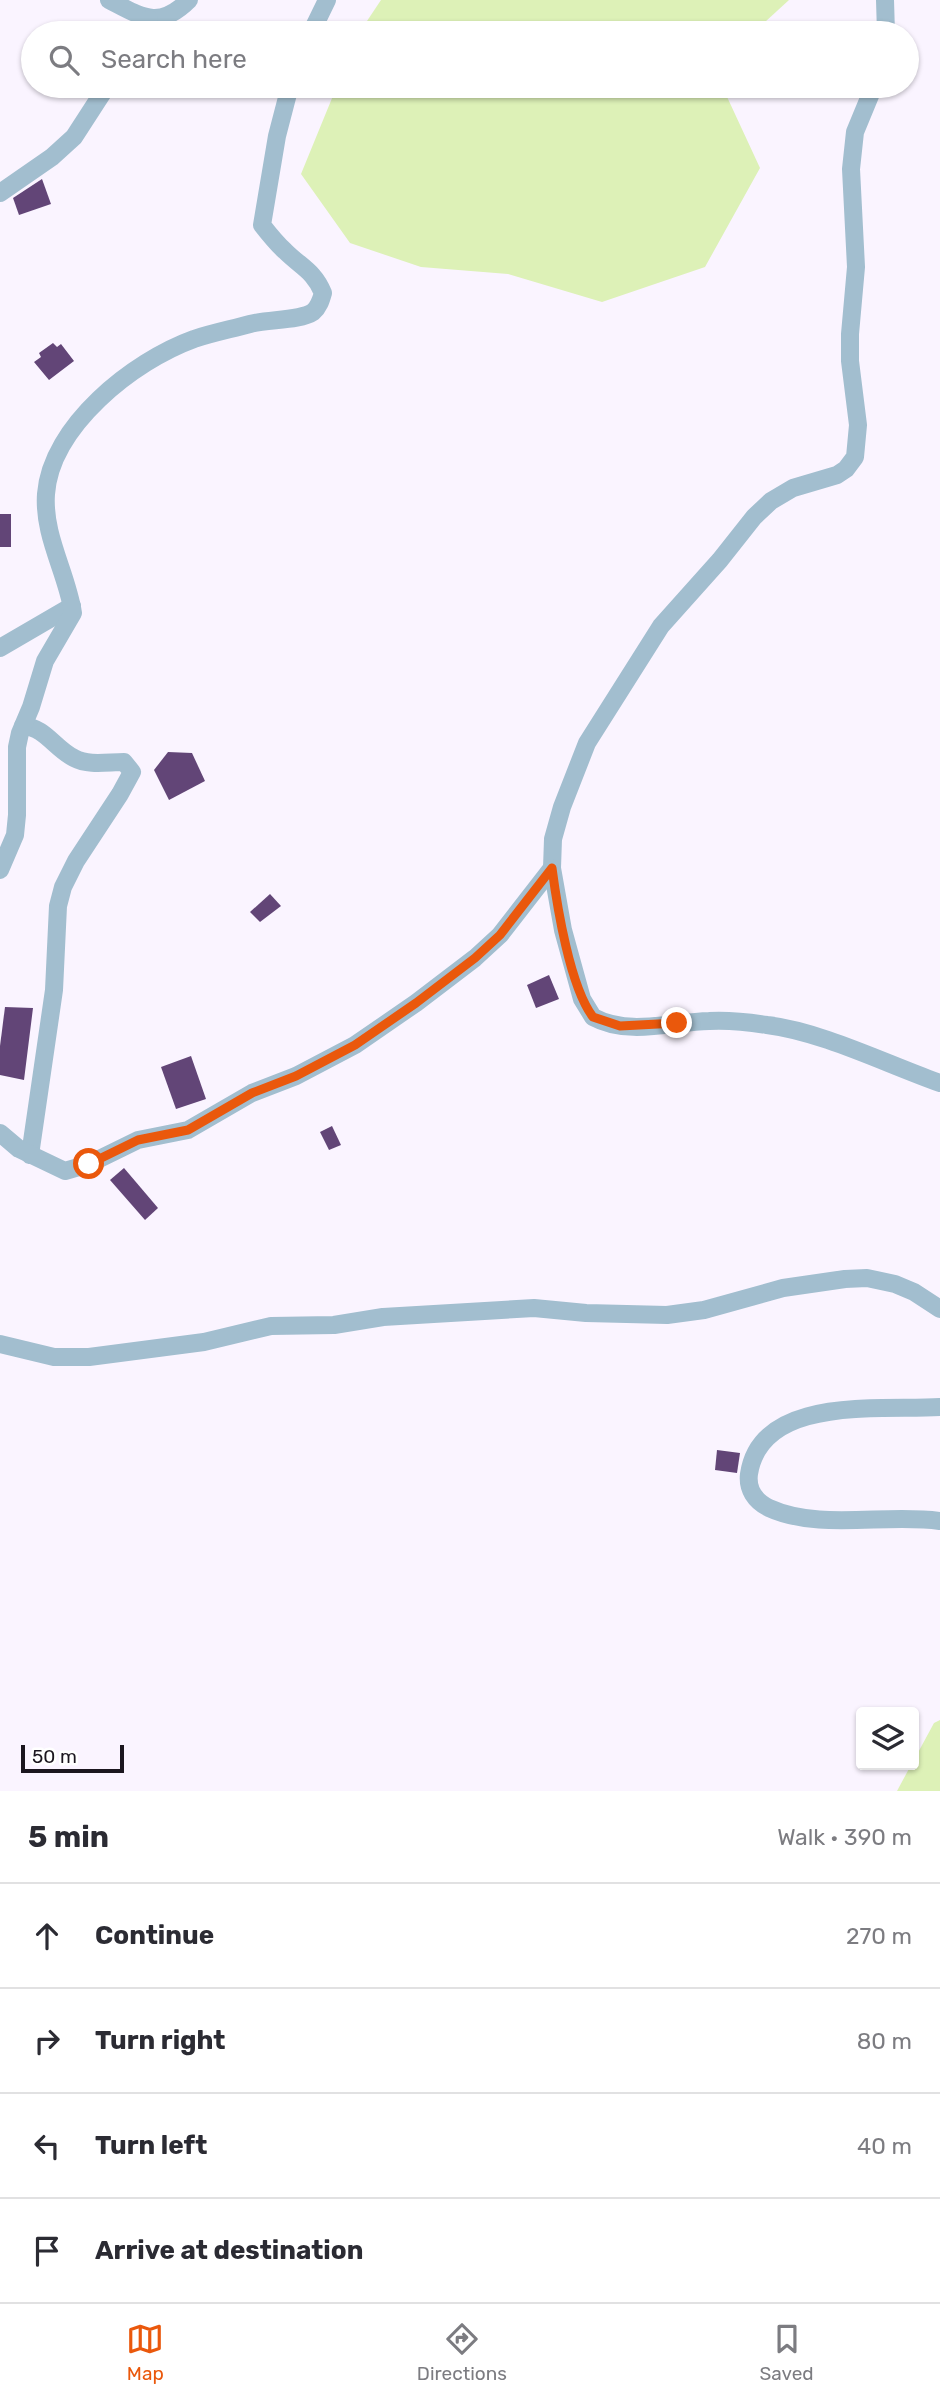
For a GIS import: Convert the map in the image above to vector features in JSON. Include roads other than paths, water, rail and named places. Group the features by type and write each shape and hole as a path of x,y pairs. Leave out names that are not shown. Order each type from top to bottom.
{"street":[{"path":"109,0 149,19 169,16 189,0"},
{"path":"317,21 327,0"},
{"path":"885,0 886,21"},
{"path":"0,193 52,157 74,136 99,98"},
{"path":"0,870 15,835 18,815 17,747 45,661 73,613 48,522 46,496 49,471 57,453 85,412 109,390 158,357 193,340 255,323 313,312 321,303 323,293 314,276 287,253 262,225 277,136 287,98"},
{"path":"869,98 855,132 850,169 856,267 849,334 858,425 855,457 846,469 837,475 793,488 771,501 661,625 587,743 562,807 553,839 552,868 562,930 582,999 593,1017 620,1026 709,1021 770,1025 881,1059 940,1083"},
{"path":"0,648 72,606"},
{"path":"23,726 33,726 73,758 87,763 124,762 132,772 76,861 63,887 58,906 54,990 30,1155"},
{"path":"0,1133 30,1155 65,1171 76,1170 138,1140 188,1130 252,1093 329,1060 416,1003 475,958 500,935 552,868"},
{"path":"0,1344 54,1357 89,1357 204,1342 271,1326 334,1325 383,1317 534,1308 586,1313 667,1315 704,1310 783,1288 845,1279 867,1279 895,1284 914,1292 940,1309"},
{"path":"940,1407 847,1408 801,1419 778,1430 755,1452 749,1479 750,1489 759,1501 786,1513 811,1518 940,1521"}]}
